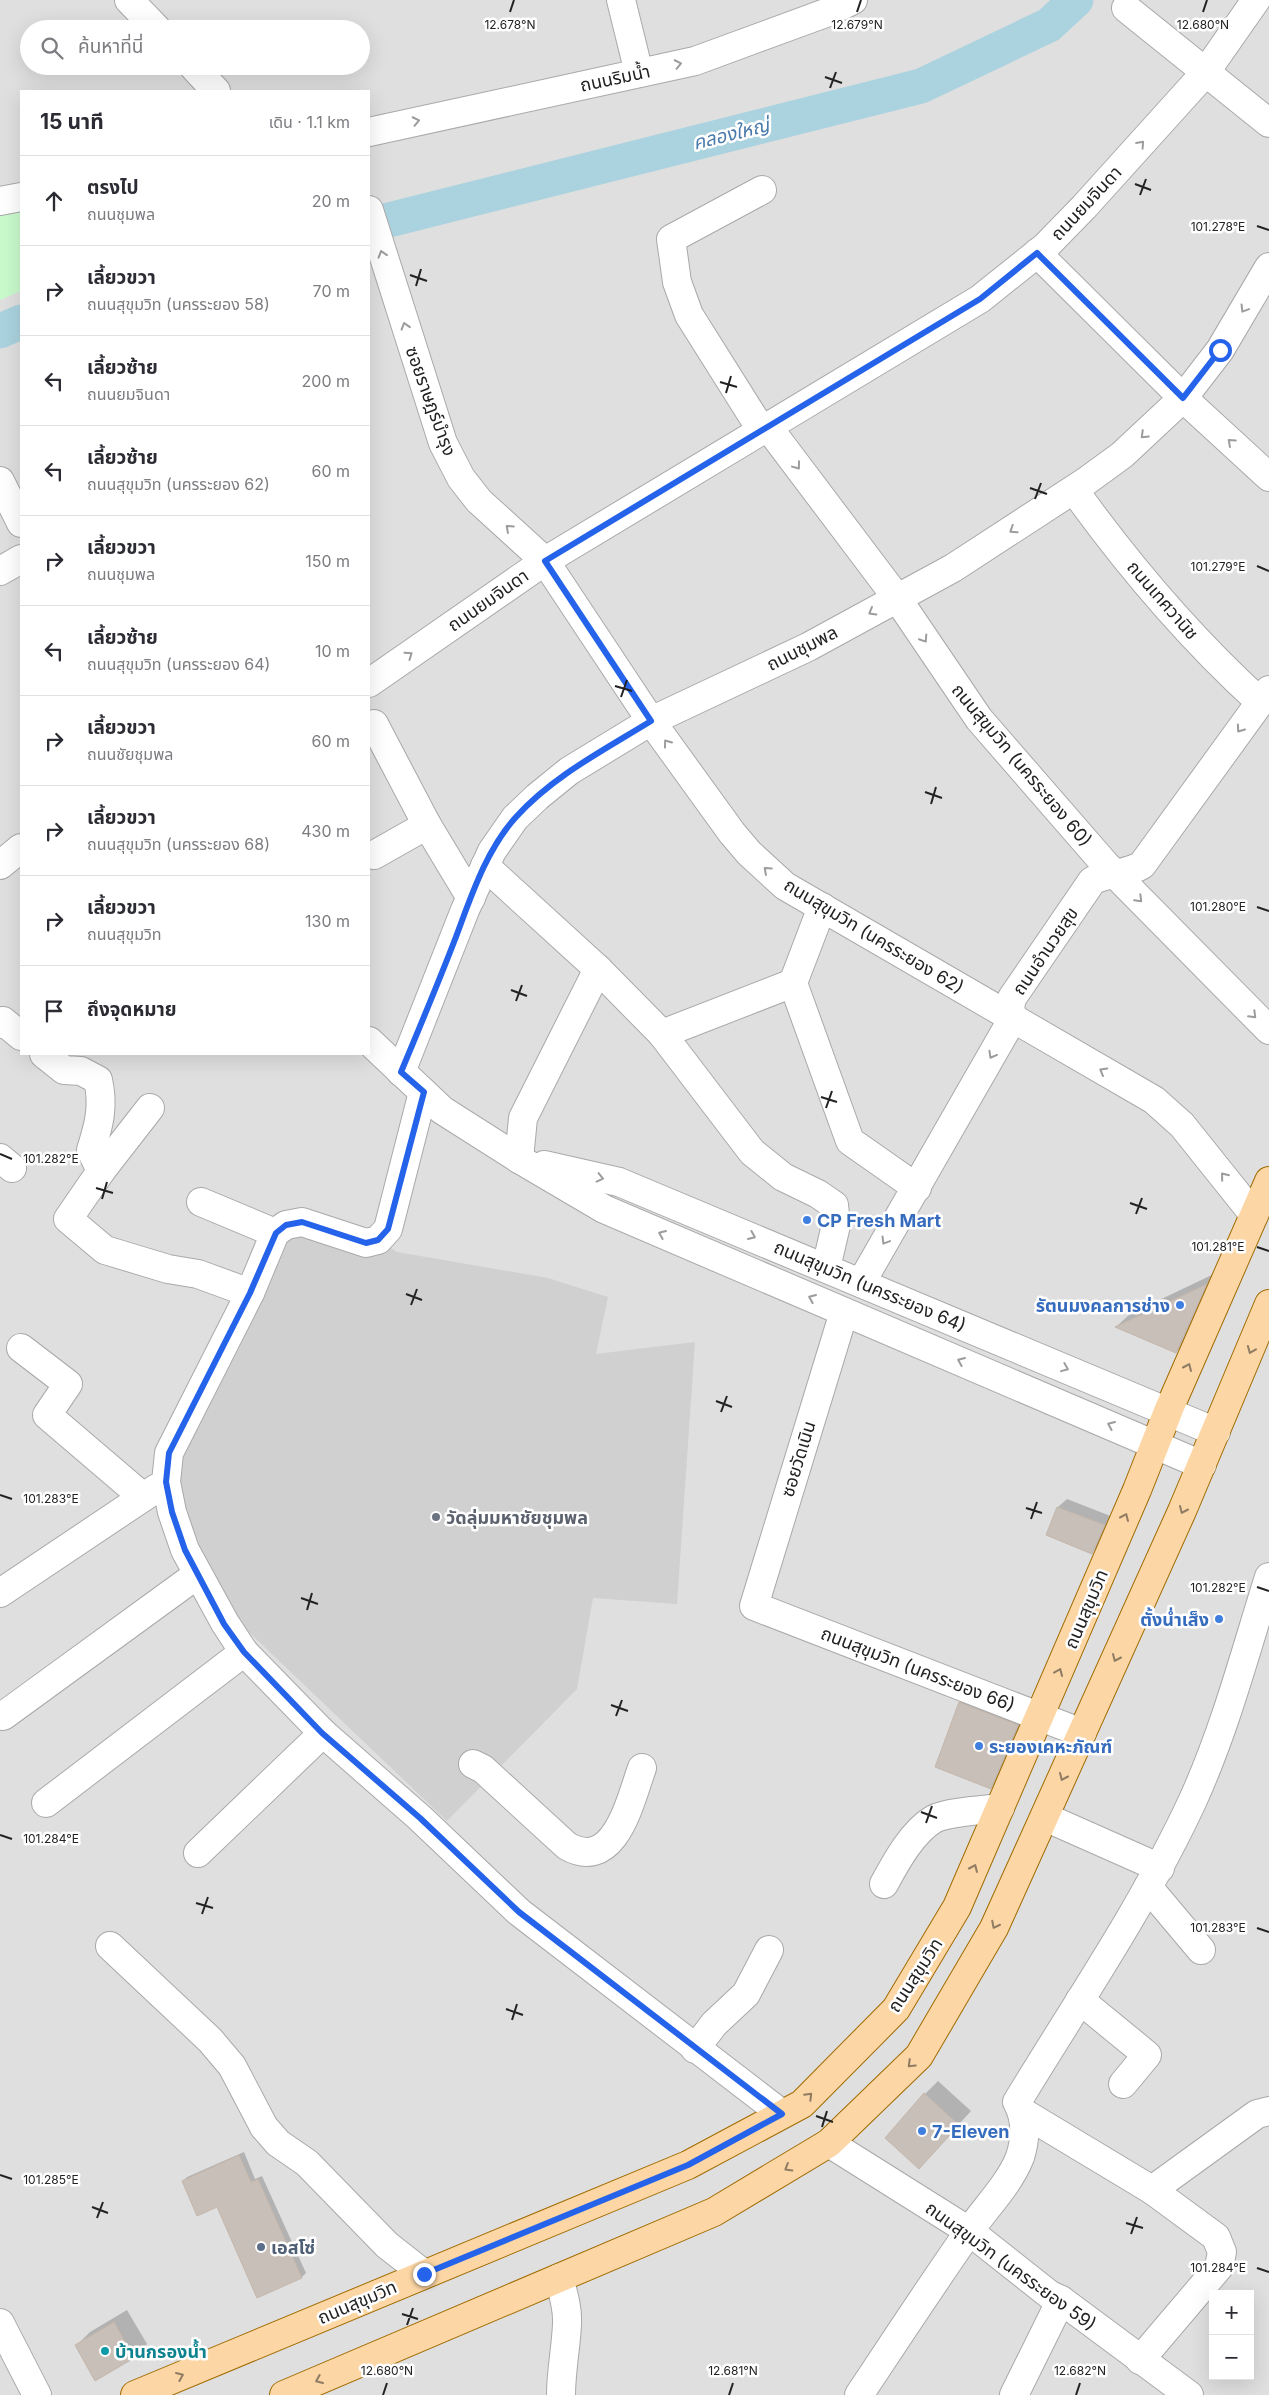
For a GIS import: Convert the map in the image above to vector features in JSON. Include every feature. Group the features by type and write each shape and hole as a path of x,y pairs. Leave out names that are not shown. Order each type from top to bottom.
{"main road":[{"name":"ถนนสุขุมวิท","path":"135,2395 688,2165 802,2104 896,2009 957,1907 1168,1412 1269,1181"},
{"path":"284,2395 714,2212 829,2143 919,2056 994,1928 1202,1465 1269,1304"}],"street":[{"path":"129,0 148,20"},
{"path":"621,0 639,73"},
{"name":"ถนนริมน้ำ","path":"370,132 696,61 802,10 853,0"},
{"name":"ถนนยมจินดา","path":"370,682 545,561 980,299 1037,253 1084,207 1205,73 1256,0"},
{"path":"1126,8 1269,123"},
{"path":"201,75 215,90"},
{"name":"ถนนสุขุมวิท (นครระยอง 60)","path":"762,190 671,240 677,282 689,315 765,429 897,598 979,719 1115,875 1269,1030"},
{"path":"0,201 20,197"},
{"name":"ซอยราษฎร์บำรุง","path":"370,213 442,443 461,478 479,501 545,561"},
{"path":"1037,253 1183,398 1268,475"},
{"name":"ถนนชุมพล","path":"401,1072 471,898 492,851 515,818 537,797 568,771 651,721 808,647 953,568 1074,490 1122,455 1183,398 1220,350 1269,266"},
{"path":"0,481 20,521"},
{"name":"ถนนเทศวานิช","path":"1074,490 1105,533 1222,668 1264,696"},
{"path":"0,571 20,560"},
{"name":"ถนนสุขุมวิท (นครระยอง 62)","path":"545,561 651,721 749,853 785,886 1154,1100 1182,1125 1254,1215"},
{"name":"ถนนอำนวยสุข","path":"861,1283 1013,1018 1010,1008 1012,998 1092,881 1103,875 1115,875 1134,870 1142,864 1264,696"},
{"path":"370,726 374,724 427,825 471,898"},
{"path":"374,854 427,825"},
{"path":"0,865 20,849"},
{"path":"485,866 598,970 662,1034 752,1152 783,1177 818,1194 834,1205 836,1225 826,1268"},
{"path":"822,907 793,983 850,1141 917,1188"},
{"path":"519,1159 523,1118 598,970"},
{"path":"662,1034 793,983"},
{"path":"0,1024 3,1021 20,1035"},
{"name":"ถนนสุขุมวิท (นครระยอง 64)","path":"370,1042 442,1110 519,1159 604,1208 1202,1465"},
{"path":"45,1055 64,1070 81,1071 98,1080 102,1099 91,1150 101,1171"},
{"path":"424,1092 388,1229 378,1240 366,1243 302,1222 286,1225 276,1233 250,1293 169,1453 166,1482 172,1512 182,1540 224,1624 244,1652 322,1733 420,1818 519,1912 782,2114"},
{"path":"150,1108 101,1171 68,1219 104,1250 150,1264 198,1274 250,1293"},
{"name":"ถนนสุขุมวิท (นครระยอง 64)","path":"519,1159 619,1182 1216,1432"},
{"path":"201,1202 276,1233"},
{"name":"ซอยวัดเนิน","path":"754,1606 844,1312"},
{"path":"21,1348 68,1384 47,1415 143,1497"},
{"path":"0,1593 166,1482"},
{"path":"3,1716 198,1574"},
{"path":"1140,2360 1219,2267 1222,2252 1216,2238 1152,2190 1024,2113 1017,2102 1154,1877 1193,1801 1220,1736 1269,1577"},
{"name":"ถนนสุขุมวิท (นครระยอง 66)","path":"754,1606 1082,1733"},
{"path":"46,1803 244,1652"},
{"path":"198,1853 322,1733"},
{"path":"473,1764 484,1769 567,1846 579,1853 592,1852 604,1847 614,1837 622,1824 642,1768"},
{"path":"884,1884 905,1847 935,1819 972,1811 1000,1808"},
{"path":"1045,1817 1154,1877 1201,1950"},
{"path":"110,1946 210,2040 232,2066 264,2127 278,2144 307,2163 387,2245 424,2274"},
{"path":"695,2049 714,2024 746,1994 770,1950"},
{"path":"1080,2000 1147,2055 1123,2084"},
{"path":"1152,2190 1257,2114 1269,2111"},
{"path":"859,2395 969,2231 999,2192 1019,2159 1025,2137 1024,2113"},
{"name":"ถนนสุขุมวิท (นครระยอง 59)","path":"829,2143 969,2231 1050,2295 1061,2300 1187,2394"},
{"path":"559,2278 565,2303 567,2323 561,2372 561,2395"},
{"path":"1014,2395 1061,2300"},
{"path":"0,2323 37,2395"}],"shaded area":[{"path":"0,0 1269,0 1269,2395 0,2395"},
{"name":"วัดลุ่มมหาชัยชุมพล","path":"291,1232 388,1246 397,1252 548,1278 608,1297 596,1354 695,1342 677,1604 593,1598 577,1689 447,1821 235,1619 196,1543 179,1491 181,1456"}],"green space":[{"path":"20,203 20,291 0,300 0,207"}],"building":[{"name":"รัตนมงคลการช่าง","path":"1207,1284 1176,1353 1115,1327"},
{"path":"1057,1507 1105,1525 1092,1554 1046,1535"},
{"name":"ระยองเคหะภัณฑ์","path":"959,1702 1018,1725 991,1789 935,1767"},
{"name":"7-Eleven","path":"924,2093 959,2125 919,2169 885,2138"},
{"name":"เอสโซ่","path":"239,2155 251,2182 258,2179 302,2278 257,2298 217,2207 197,2216 182,2181"},
{"name":"บ้านกรองน้ำ","path":"114,2322 134,2358 95,2381 75,2345"}],"waterway":[{"name":"คลองใหญ่","path":"370,225 921,86 1049,25 1076,0"},
{"name":"คลองใหญ่","path":"0,331 20,322"}],"place":[{"name":"CP Fresh Mart","path":"807,1220"},
{"name":"รัตนมงคลการช่าง","path":"1180,1305"},
{"name":"วัดลุ่มมหาชัยชุมพล","path":"436,1517"},
{"name":"ตั้งน่ำเส็ง","path":"1219,1619"},
{"name":"ระยองเคหะภัณฑ์","path":"979,1746"},
{"name":"7-Eleven","path":"922,2131"},
{"name":"เอสโซ่","path":"261,2247"},
{"name":"บ้านกรองน้ำ","path":"105,2351"}],"route":[{"path":"424,2274 688,2165 782,2114 519,1912 420,1818 322,1733 244,1652 224,1624 185,1550 172,1512 166,1482 169,1453 183,1422 250,1293 276,1233 286,1225 302,1222 366,1243 378,1240 388,1229 424,1092 401,1072 424,1020 464,910 492,851 515,818 568,771 651,721 545,561 980,299 1037,253 1183,398 1220,350"}]}
